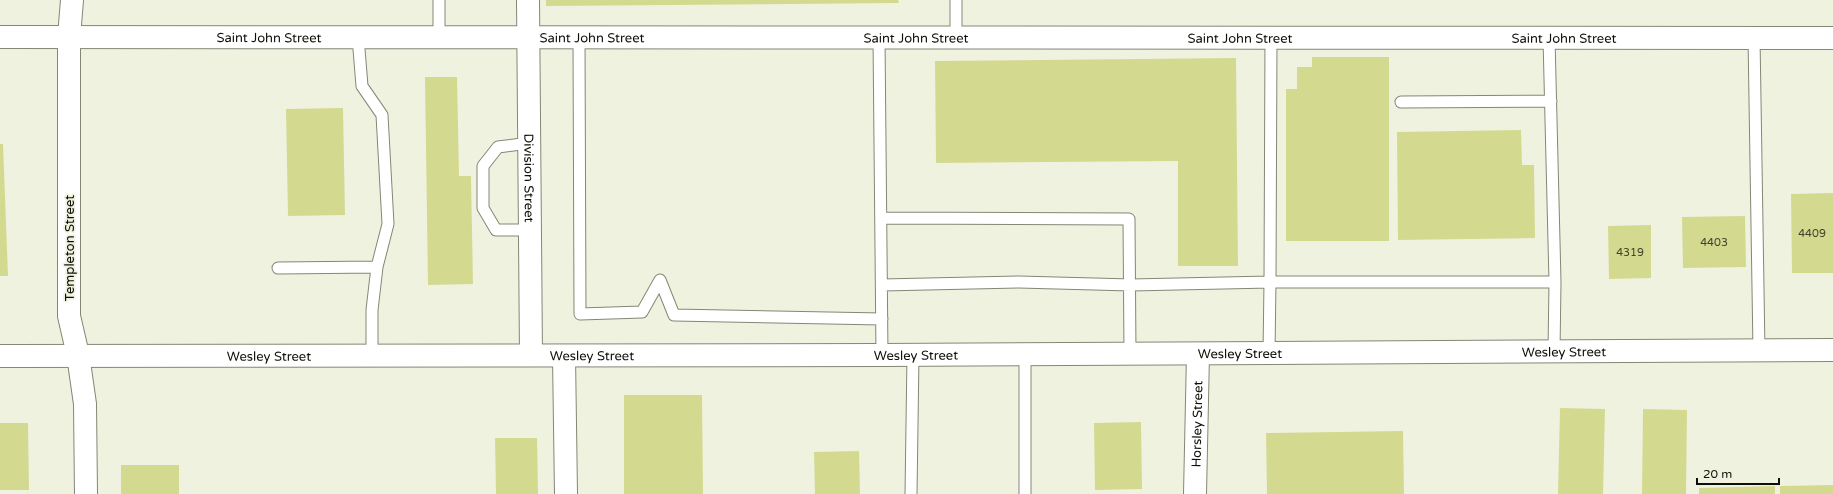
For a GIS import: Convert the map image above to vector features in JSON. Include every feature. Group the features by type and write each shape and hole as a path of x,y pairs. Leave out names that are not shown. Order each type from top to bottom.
{"street":[{"name":"Templeton Street","path":"72,0 69,37 69,316 78,355 84,404 86,494"},
{"name":"Division Street","path":"528,0 532,355"},
{"name":"Saint John Street","path":"0,37 1833,38"},
{"name":"Wesley Street","path":"0,356 1025,355 1833,350"},
{"name":"Horsley Street","path":"1195,494 1198,354"},
{"path":"564,356 566,494"}],"lane":[{"path":"439,0 440,37"},
{"path":"956,0 956,37"},
{"path":"358,37 362,86 382,115 388,224 377,267 372,310 372,355"},
{"path":"579,37 580,314 642,312 660,280 674,315 882,319"},
{"path":"879,37 882,355"},
{"path":"1269,353 1271,37"},
{"path":"1754,37 1759,351"},
{"path":"1549,38 1555,282 1554,352"},
{"path":"1401,102 1551,101"},
{"path":"529,143 498,147 483,166 483,208 496,230 530,230"},
{"path":"881,218 1129,220 1131,285 1130,354"},
{"path":"278,268 377,267"},
{"path":"882,285 1019,282 1131,285 1270,282 1555,282"},
{"path":"911,494 913,355"},
{"path":"1024,494 1025,355"}],"building":[{"path":"546,0 898,0 899,3 546,6"},
{"path":"1312,57 1389,57 1389,241 1286,241 1286,89 1297,89 1297,67 1312,67"},
{"path":"1236,58 1238,266 1178,266 1178,161 936,163 935,61"},
{"path":"425,77 457,77 459,176 471,176 473,284 428,285"},
{"path":"343,108 345,215 288,216 286,109"},
{"path":"1521,130 1522,165 1534,165 1535,238 1398,240 1397,132"},
{"path":"0,144 3,144 8,276 0,276"},
{"path":"1833,193 1833,273 1792,273 1791,194"},
{"path":"1745,216 1746,267 1683,268 1682,217"},
{"path":"1651,225 1651,278 1609,279 1608,226"},
{"path":"624,395 702,395 703,494 624,494"},
{"path":"1560,408 1605,409 1603,494 1558,494"},
{"path":"1643,409 1687,410 1686,494 1642,494"},
{"path":"1141,422 1142,489 1095,490 1094,423"},
{"path":"0,423 28,423 29,490 0,490"},
{"path":"1403,431 1404,494 1267,494 1266,433"},
{"path":"495,438 537,438 538,494 496,494"},
{"path":"859,451 860,494 815,494 814,452"},
{"path":"121,465 179,465 179,494 121,494"},
{"path":"1833,485 1833,494 1780,494 1780,486"},
{"path":"1775,486 1775,494 1699,494 1699,488"}]}
